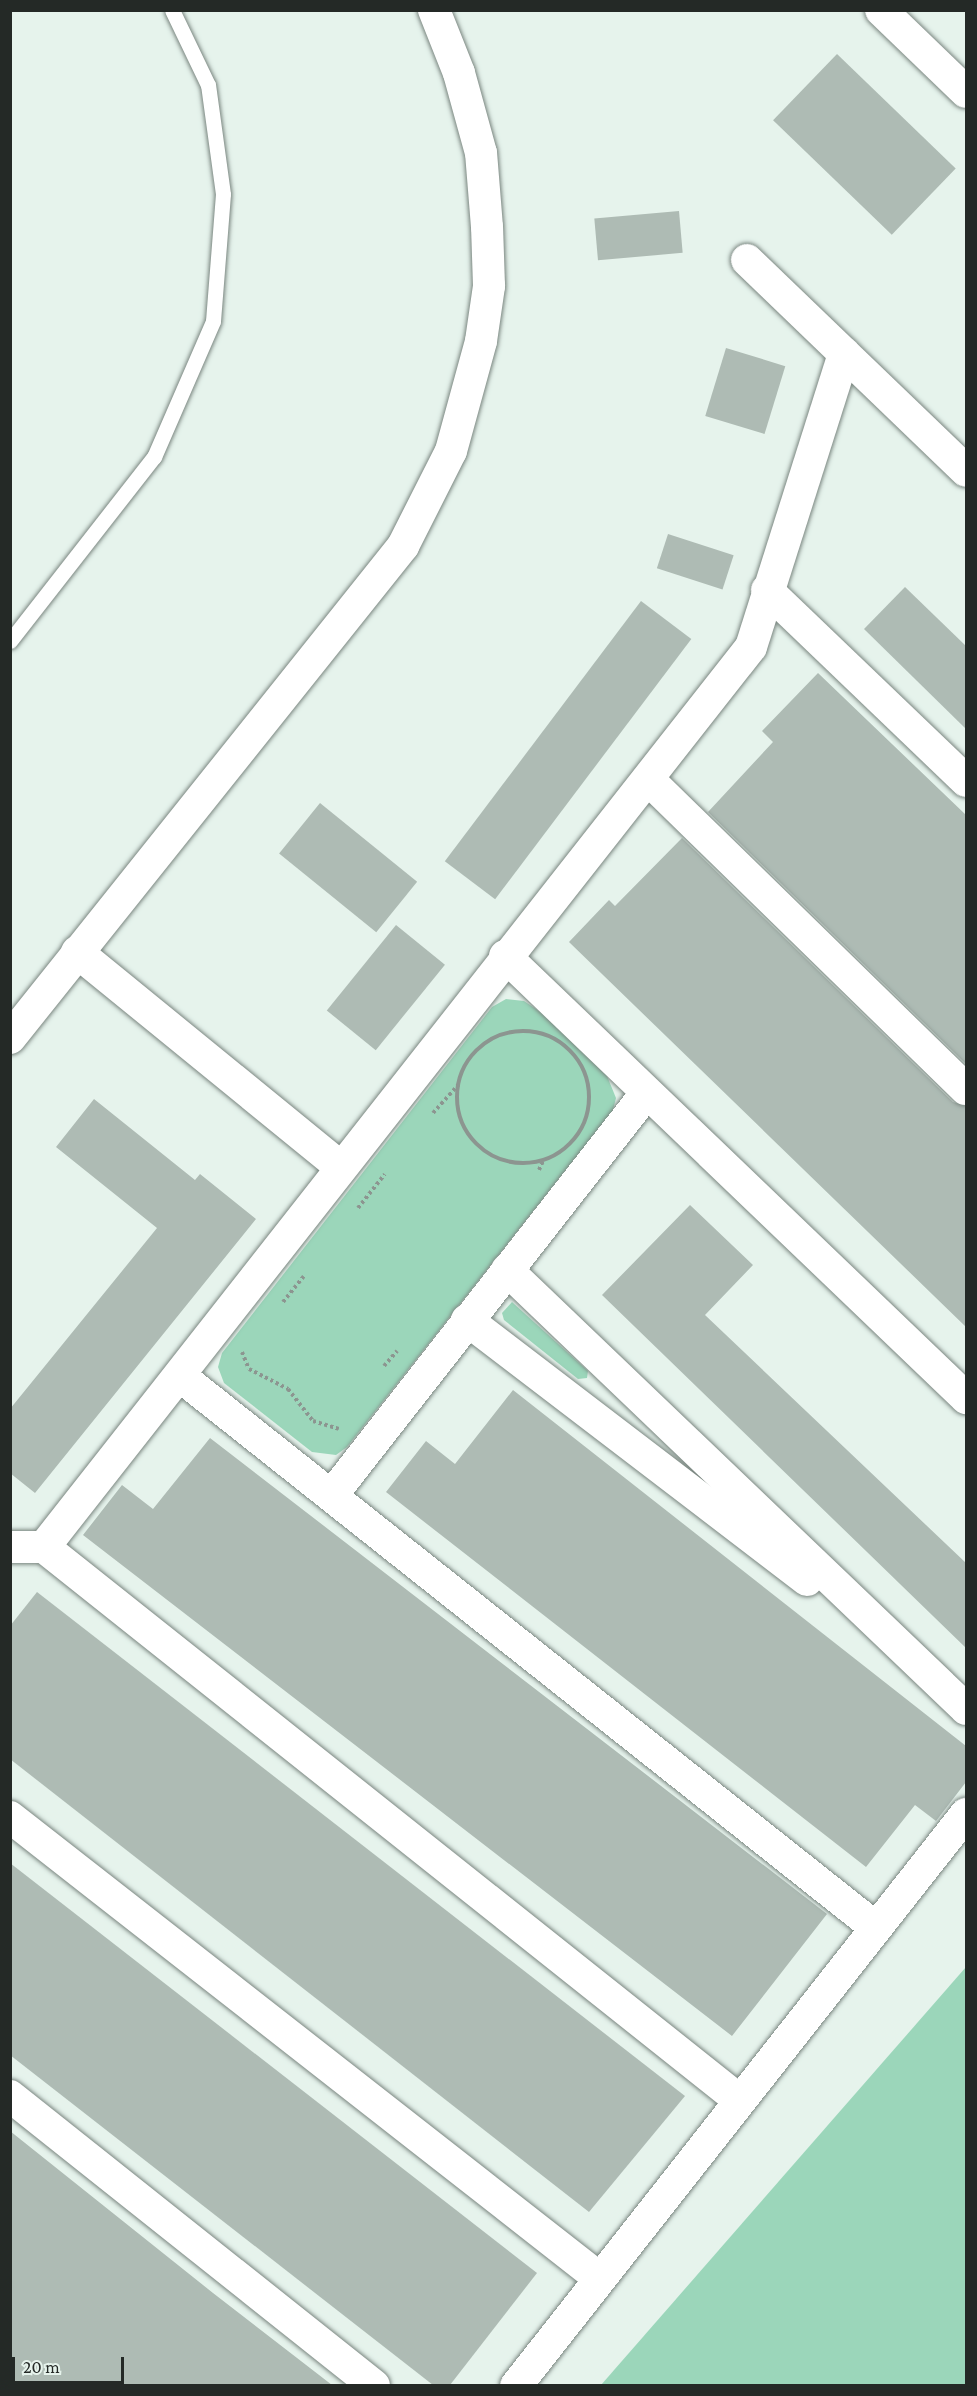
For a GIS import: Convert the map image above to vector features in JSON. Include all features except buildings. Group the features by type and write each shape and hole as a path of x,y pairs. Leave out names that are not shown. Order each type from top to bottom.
{"street":[{"path":"10,1038 403,546 451,450 481,341 489,286 488,227 481,153 459,73 434,10"},
{"path":"881,10 966,92"},
{"path":"747,260 966,471"},
{"path":"44,1547 180,1376 339,1166 506,956 650,781 751,647 767,590 844,353"},
{"path":"767,590 966,782"},
{"path":"650,781 966,1089"},
{"path":"77,952 339,1166"},
{"path":"506,956 645,1095 966,1398"},
{"path":"332,1495 645,1095"},
{"path":"507,1269 966,1709"},
{"path":"467,1320 933,1677"},
{"path":"180,1376 875,1927"},
{"path":"10,1547 44,1547 738,2099"},
{"path":"516,2385 738,2099 966,1814"},
{"path":"10,1817 598,2277"},
{"path":"10,2096 374,2385"}],"lane":[{"path":"10,641 154,457 213,321 223,194 216,139 208,85 172,10"}],"path":[{"path":"428,1116 458,1085 472,1055 502,1034 540,1033 572,1052 588,1085 584,1122 561,1151 544,1159 506,1161 474,1141 458,1108 458,1085"},
{"path":"537,1175 544,1159"},
{"path":"352,1212 388,1170"},
{"path":"278,1305 299,1289 306,1271"},
{"path":"242,1347 249,1369 288,1389 314,1421 346,1427"},
{"path":"380,1372 401,1347"}],"green space":[{"path":"506,999 524,1001 542,1013 607,1076 616,1098 613,1110 347,1447 336,1455 312,1452 224,1383 218,1367 222,1353 492,1007"},
{"path":"512,1302 588,1371 587,1378 578,1379 504,1320 502,1313"},
{"path":"966,1967 966,2385 601,2385"}]}
